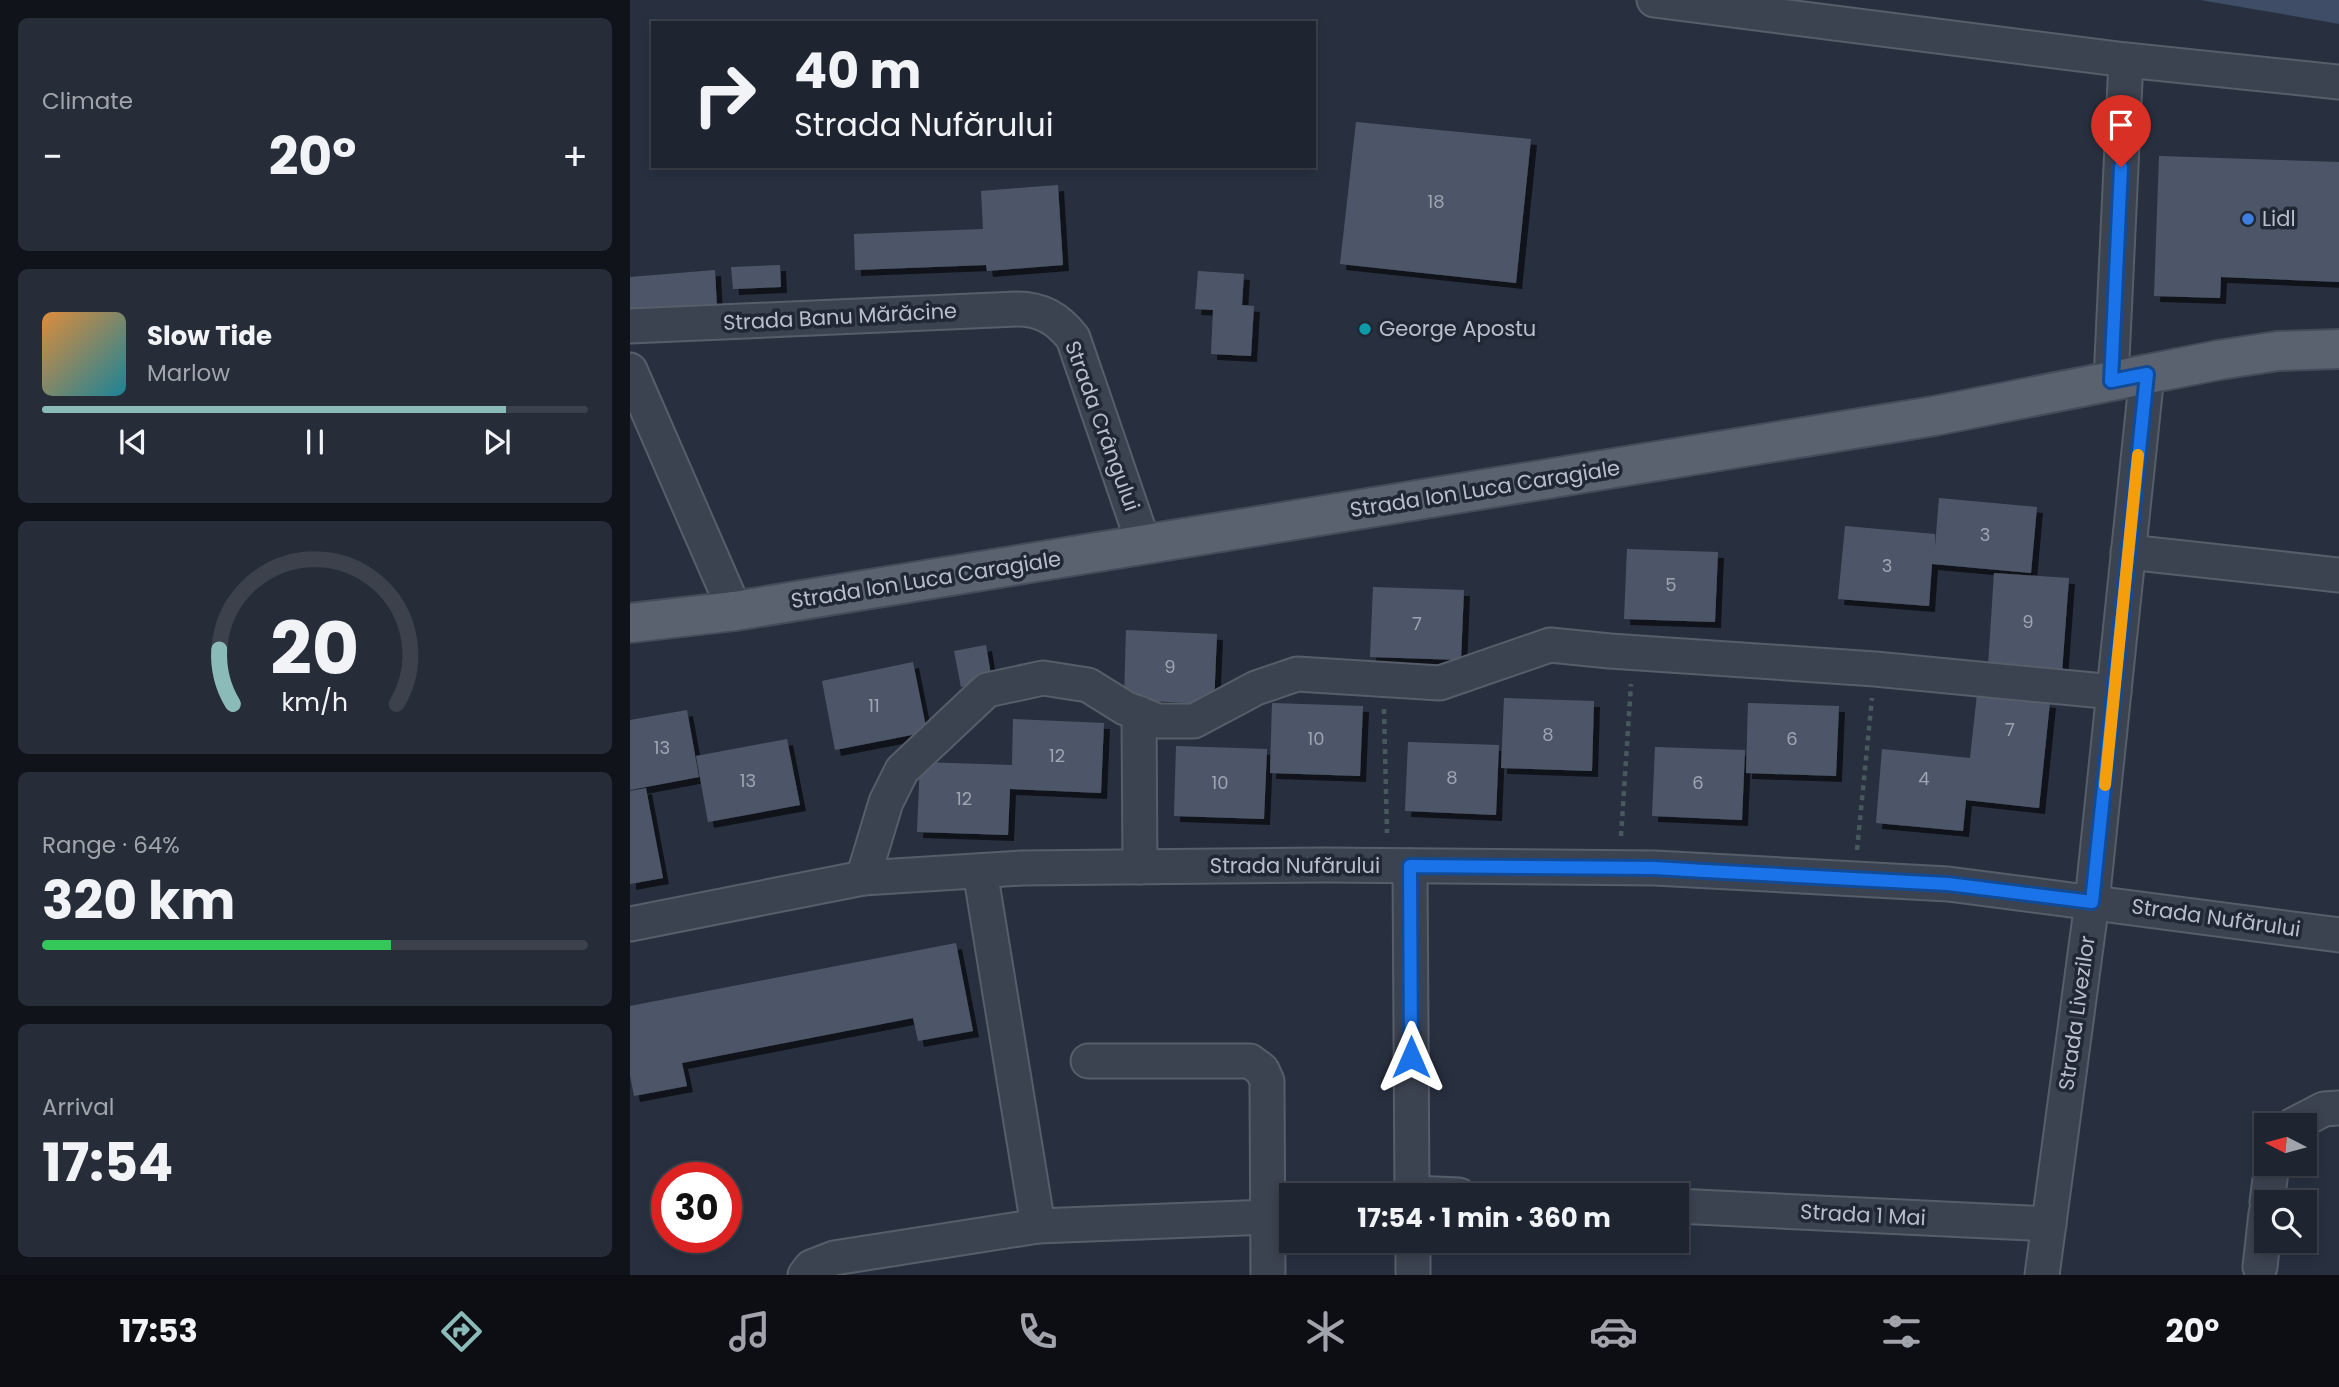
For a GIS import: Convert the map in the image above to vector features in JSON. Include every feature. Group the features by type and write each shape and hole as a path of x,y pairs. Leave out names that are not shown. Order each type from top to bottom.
{"main road":[{"name":"Strada Ion Luca Caragiale","path":"630,623 735,611 1934,416 2219,360 2278,351 2339,349"}],"street":[{"path":"1654,0 2126,60 2339,82"},
{"name":"Strada Livezilor","path":"2042,1275 2092,902 2129,552 2126,60"},
{"name":"Strada Banu Mărăcine","path":"630,326 1017,309 1049,315"},
{"name":"Strada Crângului","path":"1049,315 1061,323 1073,338 1144,545"},
{"path":"630,370 735,611"},
{"path":"2129,552 2339,575"},
{"path":"863,878 886,802 902,770 987,690 1043,678 1088,685 1125,708 1158,720 1194,721 1256,688 1297,674 1440,683 1550,645 1875,669 2114,692"},
{"path":"1139,713 1140,867"},
{"path":"1399,866 1412,1183"},
{"name":"Strada Nufărului","path":"630,924 863,878 1022,868 1399,866 1619,868 1948,884 2339,934"},
{"path":"980,871 1038,1226"},
{"path":"1088,1061 1250,1061 1262,1070 1267,1081 1268,1275"},
{"path":"2316,1113 2323,1109 2339,1108"},
{"name":"Strada 1 Mai","path":"1689,1207 2049,1224"},
{"path":"805,1275 811,1267 834,1258 1038,1226 1269,1217"},
{"path":"1413,1253 1413,1275"},
{"path":"2260,1267 2262,1253"}],"path":[{"path":"1619,868 1633,653"},
{"path":"1854,879 1875,669"},
{"path":"1383,680 1399,866"}],"water":[{"path":"2200,0 2339,0 2339,24 2334,23"}],"building":[{"path":"1356,122 1531,139 1516,283 1340,264"},
{"name":"Lidl","path":"2159,156 2339,162 2339,282 2221,277 2220,298 2154,296"},
{"path":"1058,185 1063,265 987,271 986,265 855,270 854,234 983,229 981,191"},
{"path":"780,265 781,287 733,289 731,267"},
{"path":"715,270 717,307 630,314 630,277"},
{"path":"1198,271 1244,274 1242,305 1254,306 1251,356 1211,354 1213,310 1195,309"},
{"path":"1939,498 2037,507 2031,573 1932,564 1929,606 1838,599 1845,526 1935,534 1935,547"},
{"path":"1627,549 1718,552 1715,622 1624,619"},
{"path":"1994,573 2069,578 2062,672 1988,666"},
{"path":"1373,587 1464,590 1461,660 1370,657"},
{"path":"1126,630 1217,634 1214,704 1124,700"},
{"path":"986,645 992,681 961,687 954,651"},
{"path":"913,662 927,732 835,750 822,681"},
{"path":"1977,694 2050,702 2039,808 1966,800 1963,831 1876,823 1882,749 1970,758"},
{"path":"1504,698 1594,701 1592,771 1501,768"},
{"path":"1272,703 1363,706 1360,776 1270,773"},
{"path":"1748,703 1839,706 1836,776 1746,773"},
{"path":"687,710 699,777 630,790 630,720"},
{"path":"1013,719 1104,723 1101,793 1010,789 1008,835 917,832 920,762 1012,765"},
{"path":"787,739 800,805 708,822 696,756"},
{"path":"1408,742 1499,745 1496,815 1405,811"},
{"path":"1176,746 1267,749 1264,819 1174,816"},
{"path":"1655,747 1745,750 1742,820 1652,816"},
{"path":"646,788 663,878 630,884 630,791"},
{"path":"956,943 973,1031 918,1041 913,1018 682,1063 687,1086 634,1096 630,1075 630,1006"}],"slow traffic":[{"path":"2105,785 2138,455"}],"place":[{"name":"Lidl","path":"2248,219"},
{"name":"George Apostu","path":"1365,329"}],"route":[{"path":"1411,1057 1410,866 1655,868 1948,884 2092,902 2147,374 2111,381 2121,167"}]}
